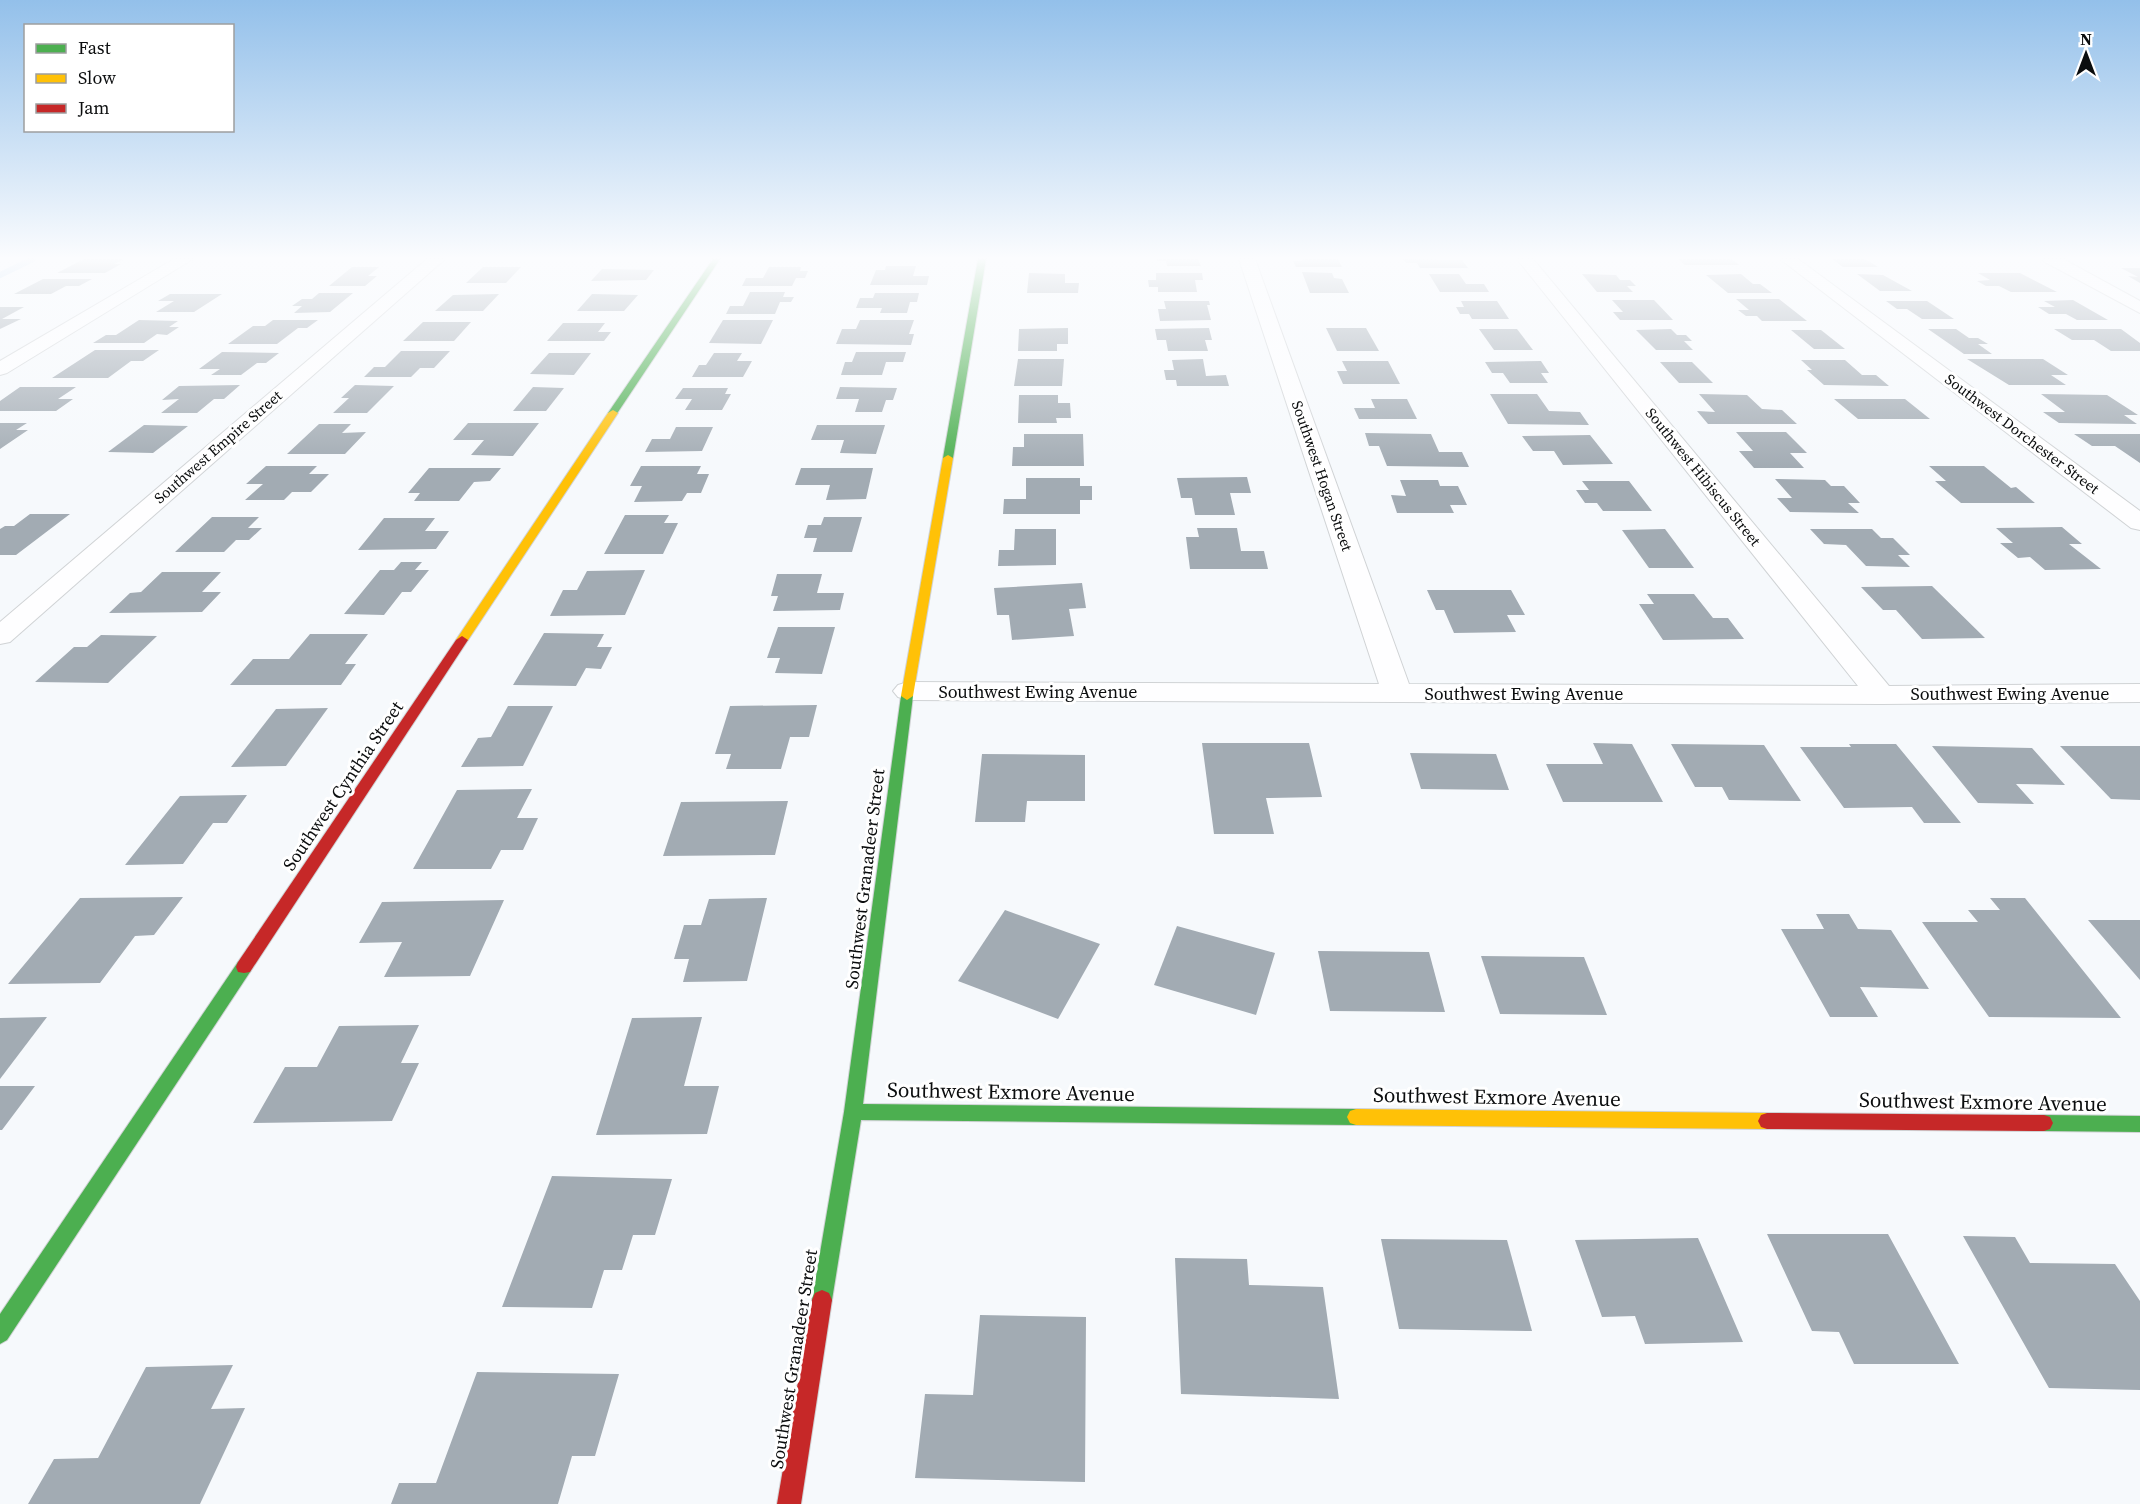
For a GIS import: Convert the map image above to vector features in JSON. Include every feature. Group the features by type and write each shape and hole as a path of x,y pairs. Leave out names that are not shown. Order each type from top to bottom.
{"street":[{"path":"0,369 67,329"},
{"name":"Southwest Empire Street","path":"0,636 356,329"},
{"name":"Southwest Cynthia Street","path":"0,1333 669,329"},
{"name":"Southwest Granadeer Street","path":"789,1504 853,1112 908,692 970,329"},
{"name":"Southwest Hogan Street","path":"1271,329 1397,693"},
{"name":"Southwest Hibiscus Street","path":"1582,329 1881,695"},
{"name":"Southwest Dorchester Street","path":"1882,329 2140,523"},
{"name":"Southwest Ewing Avenue","path":"908,692 1881,695 2140,693"},
{"name":"Southwest Exmore Avenue","path":"853,1112 2140,1124"}],"building":[{"path":"125,329 176,329 167,335 157,334 144,343 93,343 106,335 116,335"},
{"path":"249,329 296,329 277,344 228,344"},
{"path":"415,329 465,329 454,341 403,341"},
{"path":"558,329 600,329 598,332 611,332 604,341 547,341"},
{"path":"717,329 768,329 761,344 709,343"},
{"path":"842,329 911,329 909,334 914,334 911,345 836,344"},
{"path":"1019,329 1068,329 1068,344 1057,344 1057,351 1018,351"},
{"path":"1155,329 1209,329 1212,340 1205,340 1208,351 1168,351 1166,340 1157,340"},
{"path":"1327,329 1367,329 1379,351 1337,351"},
{"path":"1479,329 1517,329 1533,350 1494,350"},
{"path":"1671,329 1677,335 1686,335 1692,341 1684,341 1693,350 1656,350 1636,330"},
{"path":"1928,329 1956,329 1969,338 1978,338 1988,344 1978,344 1992,354 1964,354"},
{"path":"2054,329 2121,329 2140,343 2140,351 2111,351 2094,340 2072,340"},
{"path":"1791,330 1821,330 1845,349 1814,349"},
{"path":"95,350 159,350 143,361 131,361 108,378 52,378"},
{"path":"401,351 450,351 434,368 420,368 411,377 364,377 374,367 385,367"},
{"path":"222,352 279,353 266,363 257,363 241,375 211,375 220,369 199,369"},
{"path":"856,352 906,352 903,362 886,362 882,375 841,375 845,362 852,362"},
{"path":"549,353 591,353 574,375 530,374"},
{"path":"714,353 742,353 737,361 752,361 743,377 692,377 699,365 706,365"},
{"path":"1018,359 1064,359 1062,386 1014,386"},
{"path":"1203,359 1206,376 1226,375 1229,386 1177,386 1176,380 1166,380 1164,370 1174,370 1172,360"},
{"path":"1967,359 2043,359 2068,375 2051,375 2066,385 2009,385"},
{"path":"1801,360 1845,360 1862,375 1876,375 1889,386 1824,385 1807,370 1812,370"},
{"path":"1342,361 1388,361 1400,384 1343,384 1337,371 1347,371"},
{"path":"1541,361 1549,373 1541,373 1548,383 1510,383 1503,373 1492,373 1485,362"},
{"path":"1660,362 1692,362 1713,383 1679,383"},
{"path":"240,385 224,399 214,399 197,413 161,413 179,399 162,400 179,386"},
{"path":"355,385 394,386 367,413 333,413 349,398 341,398"},
{"path":"20,387 76,387 58,399 73,399 56,411 0,411 0,401"},
{"path":"533,387 564,388 546,411 513,411"},
{"path":"840,387 897,388 893,400 886,400 882,412 855,412 859,399 836,399"},
{"path":"683,388 728,388 725,394 731,394 722,410 685,410 692,399 675,399"},
{"path":"1490,394 1537,394 1549,411 1580,412 1589,425 1508,424"},
{"path":"1699,394 1747,395 1762,409 1782,410 1797,424 1708,424 1697,411 1715,412"},
{"path":"2041,394 2107,395 2138,415 2124,415 2137,424 2059,423 2043,412 2065,412"},
{"path":"1019,395 1058,395 1058,403 1070,403 1071,418 1056,418 1057,423 1018,423"},
{"path":"1371,399 1407,399 1417,419 1359,419 1354,408 1375,408"},
{"path":"1834,399 1905,399 1930,419 1858,419"},
{"path":"0,423 27,423 16,430 28,430 0,449"},
{"path":"468,423 539,423 513,456 471,455 484,440 453,440"},
{"path":"319,424 351,424 342,433 366,432 345,454 287,454"},
{"path":"144,425 188,426 153,453 108,452"},
{"path":"817,425 885,425 876,454 840,453 844,440 811,440"},
{"path":"676,427 713,427 702,451 645,452 652,439 670,439"},
{"path":"1736,432 1786,432 1807,453 1790,453 1804,468 1754,468 1739,451 1753,451"},
{"path":"1365,433 1431,434 1439,452 1462,452 1469,467 1387,466 1379,446 1369,446"},
{"path":"1024,434 1083,434 1084,466 1012,466 1013,447 1024,447"},
{"path":"2074,434 2140,434 2140,463 2115,446 2092,446"},
{"path":"1590,435 1613,464 1563,465 1554,451 1533,451 1522,436"},
{"path":"266,466 317,466 309,474 329,474 311,492 292,492 284,500 245,500 263,484 246,484"},
{"path":"641,466 701,466 697,474 709,474 701,493 687,493 682,501 634,502 642,486 630,486"},
{"path":"1929,466 1984,466 2011,488 2016,487 2035,503 1961,503 1935,481 1946,481"},
{"path":"429,468 501,468 490,481 474,482 459,501 414,501 420,493 408,493"},
{"path":"801,468 873,468 866,499 826,500 830,485 795,485"},
{"path":"1247,477 1251,493 1230,493 1235,515 1195,515 1192,498 1181,498 1177,478"},
{"path":"1026,478 1080,478 1080,486 1092,486 1092,500 1080,500 1080,514 1003,514 1004,499 1026,499"},
{"path":"1775,479 1825,480 1831,486 1844,486 1860,503 1848,503 1859,513 1790,512 1777,498 1792,498"},
{"path":"1400,480 1438,480 1440,486 1458,486 1467,505 1450,505 1454,513 1397,513 1391,495 1406,496"},
{"path":"1582,481 1629,481 1652,511 1603,511 1597,503 1585,503 1576,490 1589,490"},
{"path":"30,514 70,514 16,555 0,555 0,529 5,526 14,526"},
{"path":"625,515 669,515 664,523 678,523 663,554 604,554"},
{"path":"212,517 259,517 248,528 262,528 249,540 236,540 224,552 175,552"},
{"path":"824,517 862,517 852,552 813,552 817,538 804,538 808,525 821,525"},
{"path":"384,518 435,518 425,531 449,531 436,549 358,550"},
{"path":"2062,527 2082,544 2069,544 2101,569 2045,570 2030,557 2018,558 2000,543 2013,543 1996,528"},
{"path":"1197,528 1237,528 1241,551 1264,551 1268,569 1190,569 1186,537 1199,537"},
{"path":"1015,529 1056,529 1056,565 998,566 999,550 1014,550"},
{"path":"1665,529 1694,568 1649,568 1622,530"},
{"path":"1810,529 1872,529 1881,538 1893,538 1910,555 1898,555 1910,567 1866,566 1846,545 1824,544"},
{"path":"401,562 422,562 415,570 429,570 411,592 402,592 384,615 344,614 380,570 394,570"},
{"path":"645,570 625,615 550,616 563,590 577,590 587,571"},
{"path":"162,572 221,572 202,592 221,592 202,612 109,613 130,593 141,592"},
{"path":"777,574 822,574 817,593 844,593 840,610 773,611 778,596 771,596"},
{"path":"1082,583 1086,608 1069,609 1074,636 1012,640 1009,615 997,615 994,588"},
{"path":"1932,586 1985,638 1922,639 1896,610 1883,610 1861,587"},
{"path":"1427,590 1511,590 1525,615 1507,615 1516,632 1454,633 1444,610 1436,610"},
{"path":"1647,594 1694,594 1713,618 1728,618 1744,639 1663,640 1639,604 1654,604"},
{"path":"778,627 835,627 822,674 775,673 780,658 767,658"},
{"path":"544,633 604,634 597,647 612,647 601,669 586,668 576,686 513,685"},
{"path":"310,634 368,634 345,664 356,664 341,685 230,685 253,659 289,659"},
{"path":"101,635 157,636 108,683 35,682 74,647 87,647"},
{"path":"817,705 809,737 790,737 781,769 726,769 731,754 715,754 730,706"},
{"path":"508,706 553,706 523,766 461,767 478,738 491,737"},
{"path":"328,708 286,766 231,767 276,709"},
{"path":"1202,743 1309,743 1322,797 1266,798 1274,834 1214,834"},
{"path":"1593,743 1632,744 1663,802 1563,802 1546,764 1603,764"},
{"path":"1671,744 1764,745 1801,801 1729,800 1722,787 1695,787"},
{"path":"1849,744 1896,744 1961,823 1924,823 1912,807 1844,808 1800,747 1851,747"},
{"path":"1932,746 2032,748 2065,785 2016,784 2034,804 1978,803"},
{"path":"2060,746 2140,746 2140,800 2111,799"},
{"path":"1410,753 1496,754 1509,790 1421,789"},
{"path":"982,754 1085,755 1085,801 1027,801 1025,822 975,822"},
{"path":"532,789 517,818 538,818 523,850 501,850 491,869 413,869 457,790"},
{"path":"247,795 227,823 213,823 183,864 125,865 180,796"},
{"path":"788,801 775,855 663,856 681,802"},
{"path":"183,897 154,935 135,936 100,983 8,984 80,898"},
{"path":"767,898 747,981 683,982 689,959 674,959 684,925 701,925 709,899"},
{"path":"1990,898 2025,898 2121,1018 1989,1017 1922,922 1978,922 1968,910 2000,910"},
{"path":"504,900 470,976 384,977 402,942 359,943 382,902"},
{"path":"1005,910 1100,944 1058,1019 958,981"},
{"path":"1816,914 1849,914 1858,929 1891,930 1929,989 1860,987 1878,1017 1830,1017 1781,929 1824,929"},
{"path":"2088,920 2140,920 2140,980"},
{"path":"1177,926 1275,953 1256,1015 1154,985"},
{"path":"1318,951 1429,952 1445,1012 1330,1011"},
{"path":"1481,956 1584,957 1607,1015 1500,1014"},
{"path":"47,1017 0,1079 0,1018"},
{"path":"702,1017 684,1086 719,1086 707,1134 596,1135 632,1018"},
{"path":"419,1025 401,1063 419,1063 392,1121 253,1123 285,1067 317,1067 339,1026"},
{"path":"0,1086 35,1086 2,1130 0,1130"},
{"path":"552,1176 672,1179 655,1235 633,1235 622,1270 604,1270 592,1308 502,1307"},
{"path":"1767,1234 1888,1234 1959,1364 1854,1364 1839,1332 1812,1331"},
{"path":"1963,1236 2015,1237 2030,1263 2115,1264 2140,1301 2140,1390 2049,1388"},
{"path":"1698,1238 1743,1342 1645,1344 1635,1316 1602,1317 1575,1240"},
{"path":"1381,1239 1507,1240 1532,1331 1399,1329"},
{"path":"1175,1258 1247,1259 1249,1285 1323,1287 1339,1399 1181,1394"},
{"path":"980,1315 1086,1317 1085,1482 915,1478 925,1394 973,1395"},
{"path":"233,1365 211,1409 245,1408 200,1504 28,1504 54,1459 98,1458 146,1367"},
{"path":"477,1372 619,1374 595,1456 572,1456 558,1504 391,1504 399,1483 436,1483"}],"traffic: fast":[{"path":"613,413 669,329"},
{"path":"948,458 970,329"},
{"path":"822,1300 853,1112 907,696"},
{"path":"0,1333 244,967"},
{"path":"853,1112 1356,1117"},
{"path":"2044,1123 2140,1124"}],"traffic: slow":[{"path":"462,640 613,413"},
{"path":"907,696 948,458"},
{"path":"1356,1117 1767,1121"}],"traffic: jam":[{"path":"244,967 462,640"},
{"path":"1767,1121 2044,1123"},
{"path":"789,1504 822,1300"}]}
